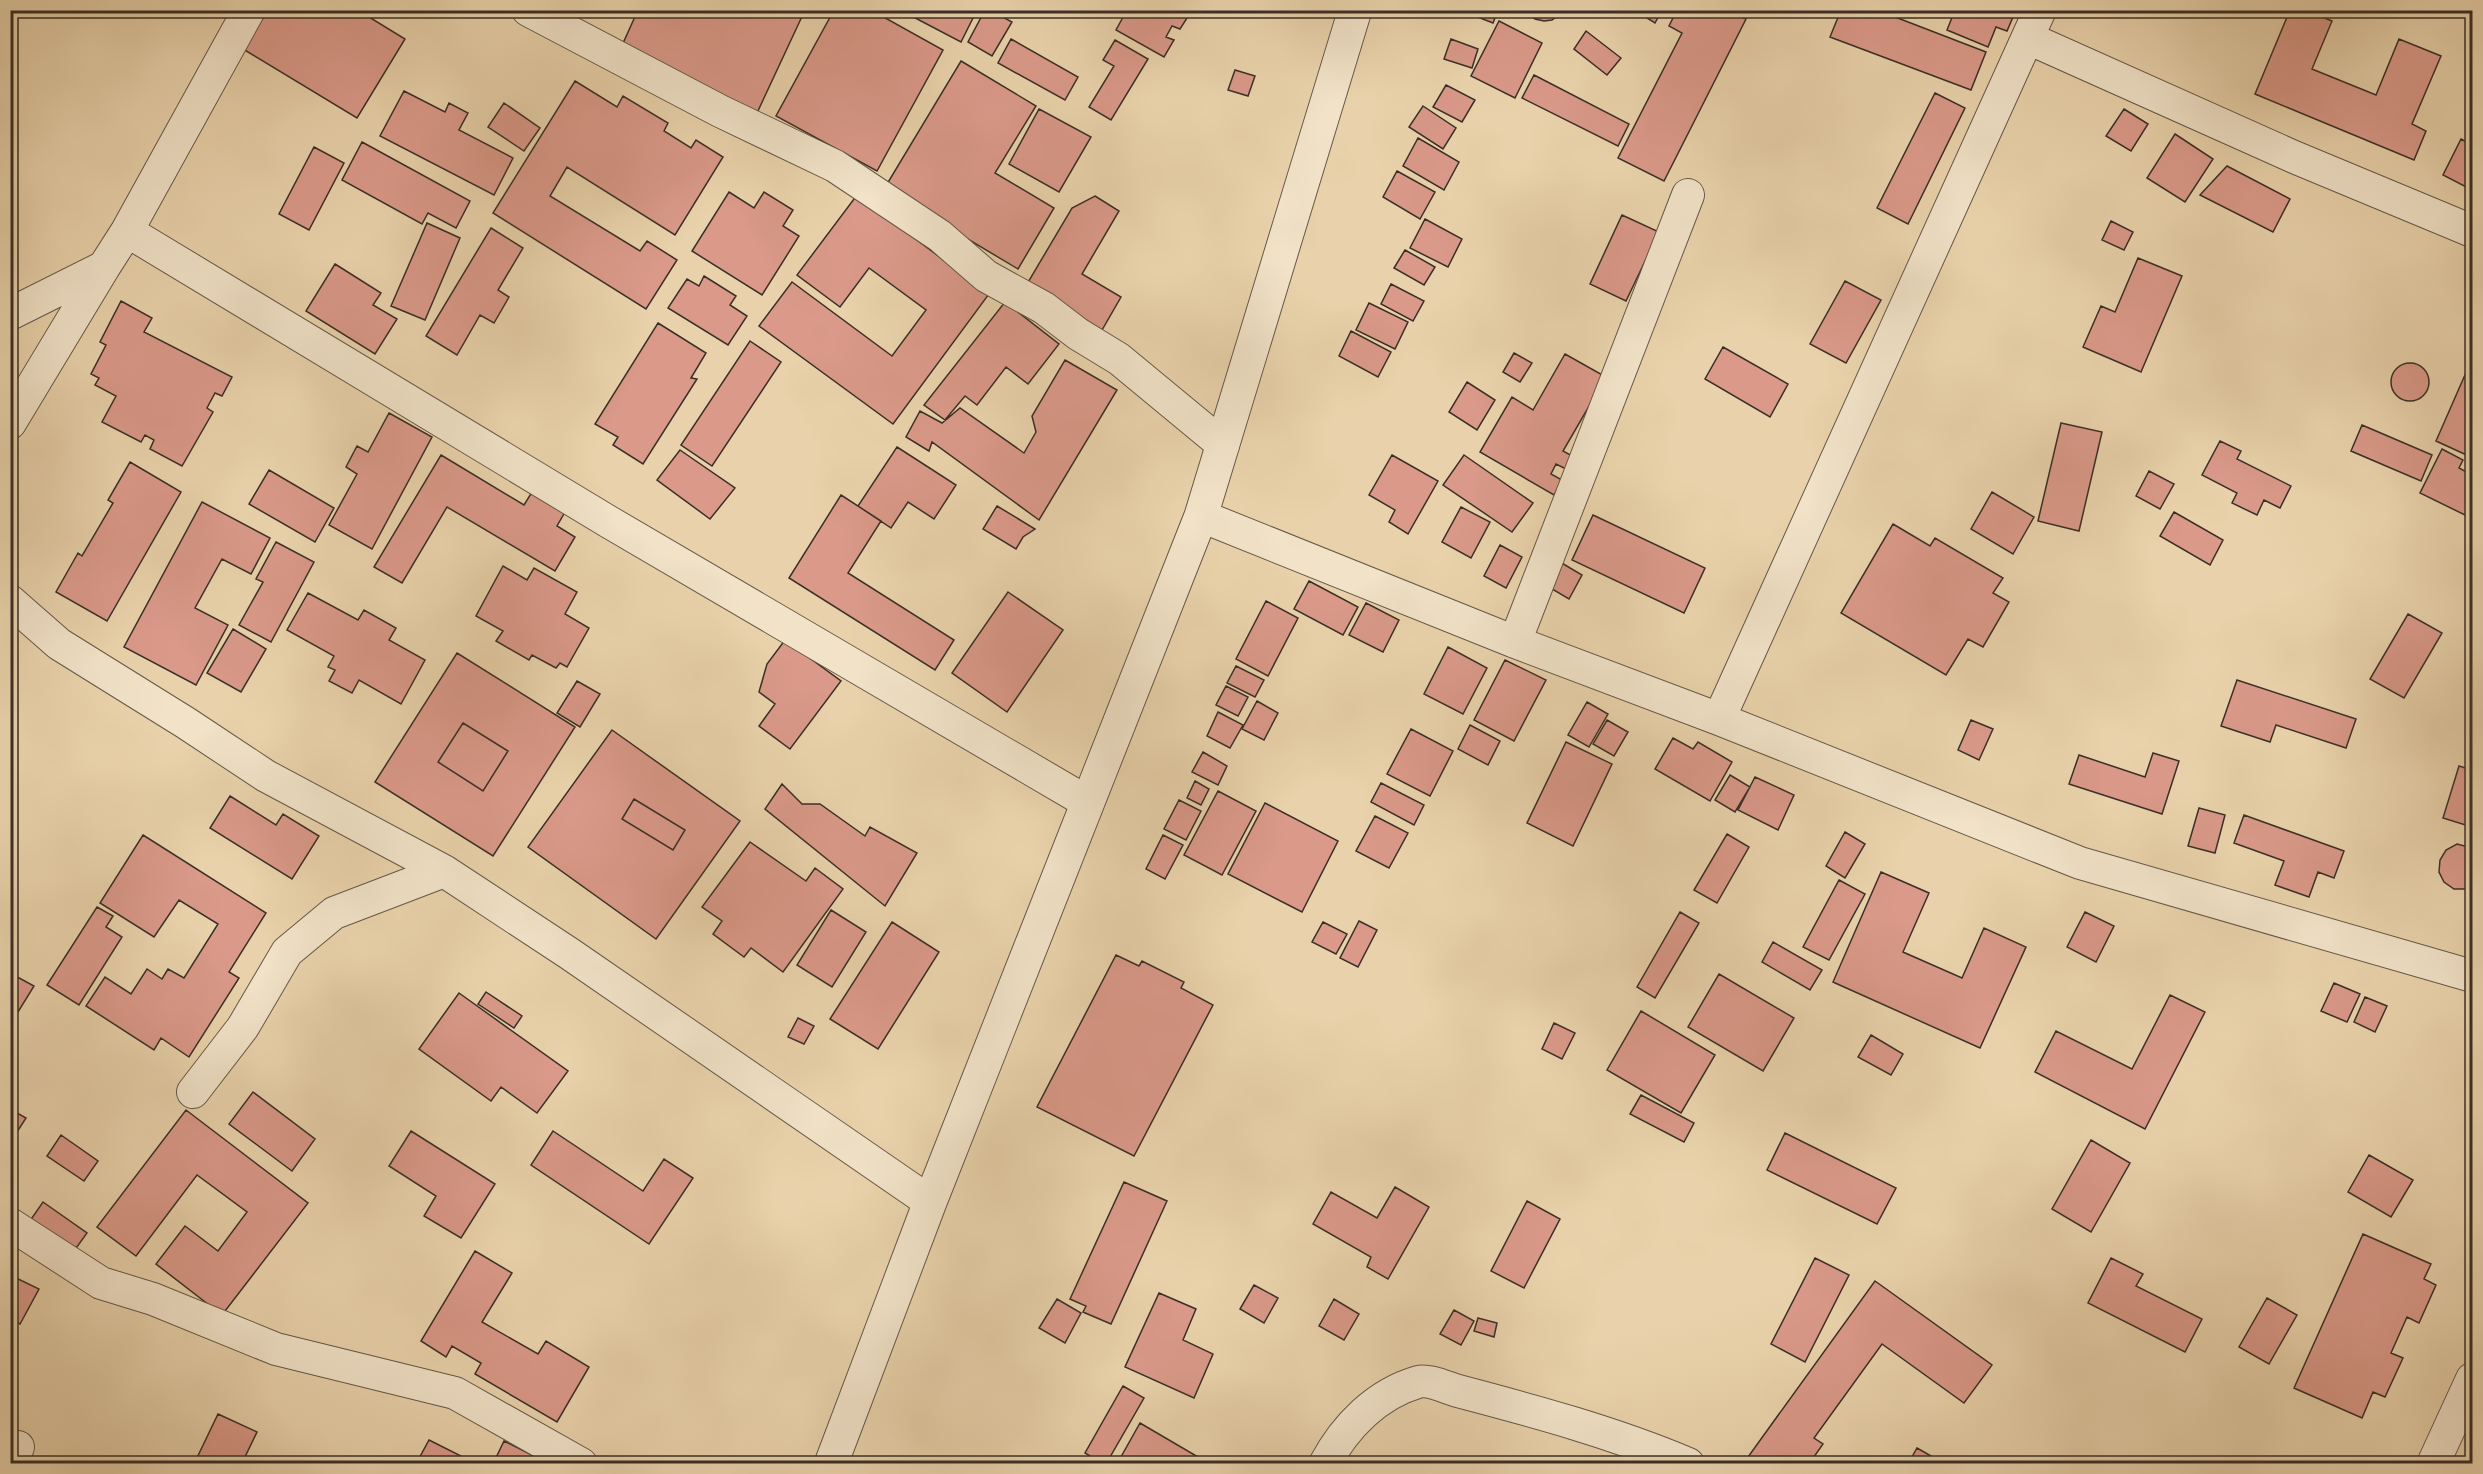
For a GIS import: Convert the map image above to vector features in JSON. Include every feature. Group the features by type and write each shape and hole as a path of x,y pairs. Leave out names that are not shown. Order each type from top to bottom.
{"street":[{"path":"10,423 127,231 249,10"},
{"path":"528,10 720,111 835,166 940,236 986,276 1044,308 1078,334 1119,359 1223,445"},
{"path":"831,1464 930,1202 1201,516 1355,10"},
{"path":"1719,719 2034,24 2294,157 2472,231"},
{"path":"1515,642 1688,195"},
{"path":"127,231 609,522 1087,802"},
{"path":"10,314 104,267"},
{"path":"1201,516 1515,642 1719,719 2080,863 2472,976"},
{"path":"10,601 59,644 266,776 444,871 570,954 930,1202"},
{"path":"193,1092 243,1027 287,952 334,913 444,871"},
{"path":"10,1224 101,1283 153,1299 276,1349 455,1393 581,1464"},
{"path":"2433,1464 2472,1379"},
{"path":"1326,1464 1338,1440 1377,1400 1421,1381 1654,1449 1688,1464"}],"building":[{"path":"267,10 366,10 364,14 405,39 357,118 243,49"},
{"path":"638,10 805,10 757,113 620,50"},
{"path":"834,10 871,10 943,50 877,171 776,116"},
{"path":"900,10 977,10 961,42"},
{"path":"985,10 990,10 1012,22 992,56 968,42"},
{"path":"1014,10 1031,10 1028,17"},
{"path":"1127,10 1182,10 1180,14 1187,18 1180,29 1172,26 1166,37 1174,40 1164,57 1116,30"},
{"path":"1471,10 1498,10 1493,23 1470,14"},
{"path":"1525,10 1565,10 1552,20 1544,21 1535,19"},
{"path":"1634,10 1662,10 1655,23"},
{"path":"1677,10 1729,10 1746,19 1664,181 1618,158 1682,33 1669,26"},
{"path":"1841,10 1877,10 1986,52 1971,90 1830,37"},
{"path":"1955,10 2016,10 2007,31 1996,27 1988,47 1947,30"},
{"path":"2290,10 2305,10 2332,21 2312,69 2376,95 2399,39 2441,56 2412,124 2426,131 2414,160 2255,94"},
{"path":"1499,21 1542,43 1515,98 1471,76"},
{"path":"1586,31 1621,58 1607,75 1574,49"},
{"path":"1011,39 1078,77 1065,100 998,63"},
{"path":"1451,39 1478,49 1472,68 1444,59"},
{"path":"1115,40 1148,59 1111,120 1089,107 1114,66 1103,60"},
{"path":"961,61 1036,106 995,173 1054,208 1018,269 884,189"},
{"path":"1235,70 1255,76 1248,96 1228,90"},
{"path":"1534,75 1629,124 1618,146 1522,98"},
{"path":"575,81 617,107 623,96 668,123 664,131 691,148 696,140 723,157 675,235 567,167 550,196 640,251 647,241 677,260 646,309 493,213"},
{"path":"1446,85 1475,100 1462,122 1433,107"},
{"path":"404,91 445,112 449,103 468,113 459,130 513,158 494,195 380,136"},
{"path":"1935,93 1965,108 1908,224 1877,208"},
{"path":"504,103 540,128 524,151 488,127"},
{"path":"1423,106 1456,128 1443,149 1409,127"},
{"path":"1039,109 1091,137 1059,192 1009,164"},
{"path":"2124,109 2148,124 2131,151 2106,136"},
{"path":"2175,134 2213,159 2185,202 2147,178"},
{"path":"1418,138 1459,162 1444,190 1403,166"},
{"path":"2461,139 2472,145 2470,189 2443,175"},
{"path":"362,142 470,201 456,228 428,213 422,224 342,180"},
{"path":"314,147 344,163 309,230 279,214"},
{"path":"2227,166 2290,199 2273,232 2200,195"},
{"path":"1397,171 1435,192 1420,219 1383,197"},
{"path":"729,192 754,208 764,192 793,210 783,226 799,236 762,295 692,251"},
{"path":"857,195 989,294 893,424 759,326 792,282 892,356 926,310 869,268 840,307 797,275"},
{"path":"1095,196 1119,211 1082,274 1121,297 1102,330 1027,284 1072,208"},
{"path":"1622,215 1659,232 1626,301 1590,284"},
{"path":"1425,219 1462,239 1448,267 1410,248"},
{"path":"2111,221 2133,232 2124,250 2102,240"},
{"path":"427,223 460,238 425,320 391,306"},
{"path":"491,228 523,248 498,290 509,297 494,323 480,315 457,355 426,336"},
{"path":"1405,250 1435,267 1424,285 1394,268"},
{"path":"2138,258 2182,276 2141,372 2083,347 2101,306 2115,312"},
{"path":"335,264 381,293 373,305 397,319 375,354 306,311"},
{"path":"704,276 736,296 730,305 747,316 728,345 668,308 687,279 699,286"},
{"path":"1845,281 1881,300 1846,363 1810,344"},
{"path":"1391,284 1424,301 1413,321 1381,304"},
{"path":"121,301 152,318 144,332 232,377 222,396 215,393 207,408 213,412 182,466 150,449 154,440 145,435 141,442 102,422 116,396 95,385 99,378 91,374 106,345 100,342"},
{"path":"1005,302 1059,344 1028,384 1006,367 977,405 965,396 945,420 924,405"},
{"path":"1369,303 1408,322 1395,349 1356,330"},
{"path":"658,323 706,353 691,378 697,379 643,464 613,445 618,437 595,424"},
{"path":"1351,331 1391,352 1378,377 1339,356"},
{"path":"750,341 781,362 712,466 681,445"},
{"path":"1723,347 1788,384 1770,417 1705,379"},
{"path":"1514,353 1532,363 1520,382 1503,372"},
{"path":"1565,354 1606,377 1563,451 1574,457 1568,470 1556,464 1551,474 1562,480 1554,495 1480,452 1512,397 1533,410"},
{"path":"1065,360 1117,390 1039,520 932,442 929,451 906,437 920,411 942,423 960,408 1024,453 1036,432 1032,416"},
{"path":"2410,363 2424,368 2429,382 2424,396 2410,401 2396,396 2391,382 2396,368"},
{"path":"2468,368 2472,370 2471,457 2436,441"},
{"path":"1467,382 1495,400 1477,430 1449,412"},
{"path":"389,413 432,437 372,549 329,525 357,474 346,467 357,446 368,452"},
{"path":"2061,423 2102,432 2079,531 2038,521"},
{"path":"2362,425 2432,455 2421,481 2351,451"},
{"path":"2220,441 2241,451 2237,459 2291,486 2280,508 2264,500 2257,515 2232,503 2237,493 2202,475"},
{"path":"897,447 956,485 934,519 908,502 891,528 858,506"},
{"path":"2442,449 2463,460 2459,468 2472,475 2472,500 2465,515 2420,493"},
{"path":"680,450 735,488 710,519 657,480"},
{"path":"441,455 524,505 532,492 565,512 557,526 575,537 555,571 447,507 402,583 374,567"},
{"path":"1392,455 1438,481 1408,534 1389,522 1395,510 1369,495"},
{"path":"1464,455 1533,503 1512,532 1443,485"},
{"path":"130,462 181,492 107,621 56,592 78,553 82,556 113,503 108,500"},
{"path":"269,470 334,508 315,542 249,504"},
{"path":"2149,471 2174,484 2160,509 2136,496"},
{"path":"1992,492 2034,517 2013,554 1971,529"},
{"path":"841,495 881,521 848,573 954,640 935,670 789,578"},
{"path":"202,502 270,538 251,574 222,559 195,608 228,625 196,685 124,647"},
{"path":"997,506 1035,529 1023,537 1016,549 983,529"},
{"path":"1461,507 1490,522 1471,558 1442,542"},
{"path":"2174,512 2223,540 2210,565 2160,536"},
{"path":"1593,515 1705,568 1684,613 1572,560"},
{"path":"1893,524 1930,546 1935,538 2003,578 1993,593 2009,602 1983,647 1968,639 1946,675 1841,613"},
{"path":"276,542 314,562 271,642 239,625 263,582 256,579"},
{"path":"1500,545 1522,557 1506,588 1484,576"},
{"path":"1560,562 1582,575 1569,599 1547,586"},
{"path":"503,566 527,580 534,568 577,592 565,614 589,628 567,667 560,663 556,668 532,655 529,660 496,641 503,631 476,616"},
{"path":"1309,581 1358,607 1343,635 1294,609"},
{"path":"1008,592 1063,630 1007,712 952,673"},
{"path":"308,593 358,620 364,610 396,628 389,640 425,660 401,704 359,680 352,693 329,681 335,670 328,667 334,656 287,630"},
{"path":"1266,601 1298,618 1268,676 1236,659"},
{"path":"1366,603 1399,620 1383,652 1349,635"},
{"path":"2408,614 2442,633 2404,698 2370,679"},
{"path":"233,629 266,649 241,692 207,673"},
{"path":"785,640 841,681 790,749 759,726 775,704 759,692 767,664"},
{"path":"1448,647 1487,668 1463,714 1424,694"},
{"path":"457,653 575,727 493,856 375,782","holes":["463,723 508,751 483,791 438,762"]},
{"path":"1505,660 1546,680 1514,741 1474,720"},
{"path":"1236,666 1264,680 1255,697 1227,683"},
{"path":"2237,680 2356,719 2346,748 2276,725 2270,742 2221,726"},
{"path":"577,681 600,694 580,727 557,713"},
{"path":"1226,686 1248,697 1238,716 1216,705"},
{"path":"1257,701 1278,713 1264,740 1242,729"},
{"path":"1587,702 1608,714 1589,747 1568,735"},
{"path":"1218,712 1243,725 1230,748 1207,736"},
{"path":"1607,720 1628,732 1614,756 1593,744"},
{"path":"1971,720 1993,729 1979,760 1958,750"},
{"path":"463,723 508,751 483,791 438,762"},
{"path":"1470,725 1500,741 1488,765 1458,749"},
{"path":"1411,729 1453,751 1430,796 1387,774"},
{"path":"612,730 740,821 656,939 528,847","holes":["634,799 685,830 673,850 622,819"]},
{"path":"1673,738 1693,749 1698,742 1732,762 1710,801 1655,769"},
{"path":"1566,742 1612,764 1573,846 1527,823"},
{"path":"1203,752 1227,766 1218,785 1192,772"},
{"path":"2153,753 2179,761 2162,814 2069,784 2079,755 2145,777"},
{"path":"2459,766 2472,770 2472,827 2443,818"},
{"path":"1730,775 1750,787 1735,812 1715,800"},
{"path":"1755,777 1794,795 1778,830 1738,810"},
{"path":"1195,781 1209,789 1201,805 1187,798"},
{"path":"1381,783 1424,805 1414,825 1371,802"},
{"path":"782,784 802,804 820,804 865,836 870,827 917,853 885,906 765,809"},
{"path":"1218,791 1256,811 1222,875 1184,855"},
{"path":"230,796 276,825 283,814 319,836 292,879 210,828"},
{"path":"634,799 685,830 673,850 622,819"},
{"path":"1179,800 1201,811 1186,840 1164,829"},
{"path":"1265,803 1338,841 1302,912 1228,874"},
{"path":"2199,808 2225,815 2215,853 2188,846"},
{"path":"2244,815 2344,851 2334,878 2318,872 2309,897 2275,885 2284,861 2234,843"},
{"path":"1375,816 1408,833 1389,868 1356,851"},
{"path":"1845,832 1865,844 1845,878 1826,866"},
{"path":"1727,834 1749,847 1717,903 1694,890"},
{"path":"143,835 266,913 229,972 239,978 189,1057 161,1038 154,1050 86,1006 105,977 131,994 147,969 162,979 168,969 184,978 218,924 179,900 154,937 100,903"},
{"path":"1163,835 1183,845 1165,879 1146,869"},
{"path":"750,842 806,881 815,868 843,889 783,972 751,948 744,957 713,934 722,921 702,907"},
{"path":"2457,844 2472,848 2472,886 2466,889 2454,889 2444,882 2439,872 2440,860 2446,850"},
{"path":"1881,872 1929,893 1903,952 1962,978 1984,928 2026,947 1980,1048 1833,982"},
{"path":"1839,880 1865,894 1829,960 1803,947"},
{"path":"97,907 113,916 106,927 122,937 79,1005 47,985"},
{"path":"831,910 866,932 832,987 797,965"},
{"path":"1680,912 1699,923 1655,998 1637,987"},
{"path":"2085,912 2114,926 2096,962 2067,947"},
{"path":"1359,921 1377,930 1358,967 1340,958"},
{"path":"892,922 939,952 878,1049 830,1019"},
{"path":"1323,922 1347,934 1336,954 1312,942"},
{"path":"1773,942 1822,970 1810,990 1762,962"},
{"path":"1116,955 1139,966 1142,961 1184,982 1181,988 1213,1005 1134,1156 1037,1107"},
{"path":"10,973 34,986 10,1025"},
{"path":"1719,974 1794,1018 1763,1071 1688,1027"},
{"path":"2334,983 2360,994 2347,1022 2321,1011"},
{"path":"486,992 522,1016 514,1028 478,1004"},
{"path":"459,993 568,1071 537,1113 501,1087 491,1101 419,1049"},
{"path":"2170,995 2205,1012 2145,1129 2035,1072 2056,1031 2132,1069"},
{"path":"2365,997 2387,1006 2375,1032 2354,1022"},
{"path":"1641,1011 1715,1055 1681,1113 1607,1070"},
{"path":"798,1018 814,1026 804,1044 788,1037"},
{"path":"1554,1023 1575,1033 1562,1059 1542,1049"},
{"path":"1871,1035 1903,1054 1891,1075 1858,1057"},
{"path":"253,1092 315,1139 292,1171 229,1124"},
{"path":"1641,1095 1694,1123 1684,1142 1630,1114"},
{"path":"10,1109 26,1118 10,1143"},
{"path":"186,1110 308,1203 222,1315 156,1264 185,1226 218,1251 247,1212 197,1175 136,1256 97,1227"},
{"path":"411,1131 495,1184 461,1238 424,1216 436,1196 389,1166"},
{"path":"553,1131 643,1191 664,1159 693,1178 649,1244 531,1165"},
{"path":"1785,1133 1896,1188 1877,1224 1767,1170"},
{"path":"61,1135 98,1161 84,1181 47,1156"},
{"path":"2091,1140 2130,1163 2091,1232 2052,1209"},
{"path":"2369,1155 2413,1180 2391,1217 2348,1192"},
{"path":"1124,1182 1167,1201 1111,1324 1083,1312 1086,1306 1070,1299"},
{"path":"1395,1187 1429,1207 1388,1279 1367,1267 1371,1257 1313,1224 1331,1192 1377,1218"},
{"path":"1527,1201 1560,1219 1524,1288 1491,1271"},
{"path":"43,1202 87,1233 69,1258 25,1228"},
{"path":"2363,1234 2431,1264 2424,1279 2436,1285 2419,1323 2407,1317 2391,1353 2403,1358 2385,1397 2373,1392 2362,1418 2294,1388"},
{"path":"475,1251 512,1273 482,1322 538,1354 546,1341 589,1367 557,1422 475,1374 481,1363 452,1346 446,1357 421,1341"},
{"path":"1815,1258 1849,1275 1805,1362 1771,1344"},
{"path":"2111,1258 2143,1274 2136,1286 2202,1319 2185,1352 2088,1303"},
{"path":"10,1275 39,1289 20,1324 10,1319"},
{"path":"1875,1281 1992,1365 1964,1403 1882,1344 1814,1438 1823,1444 1809,1464 1797,1464 1794,1461 1792,1464 1758,1464 1748,1457"},
{"path":"1254,1285 1278,1298 1264,1323 1240,1309"},
{"path":"1159,1293 1196,1309 1183,1340 1213,1354 1194,1398 1125,1367"},
{"path":"2267,1298 2297,1315 2269,1364 2239,1347"},
{"path":"1057,1299 1081,1313 1065,1343 1039,1328"},
{"path":"1334,1299 1359,1314 1344,1340 1319,1326"},
{"path":"1454,1310 1474,1321 1461,1345 1440,1334"},
{"path":"1478,1318 1497,1323 1494,1337 1474,1331"},
{"path":"1123,1386 1144,1398 1106,1464 1103,1464 1085,1453"},
{"path":"218,1414 257,1432 244,1459 252,1464 194,1464"},
{"path":"1140,1423 1210,1464 1117,1464"},
{"path":"429,1440 467,1459 465,1464 416,1464"},
{"path":"504,1441 550,1464 493,1464"},
{"path":"1917,1448 1945,1464 1908,1464"}]}
